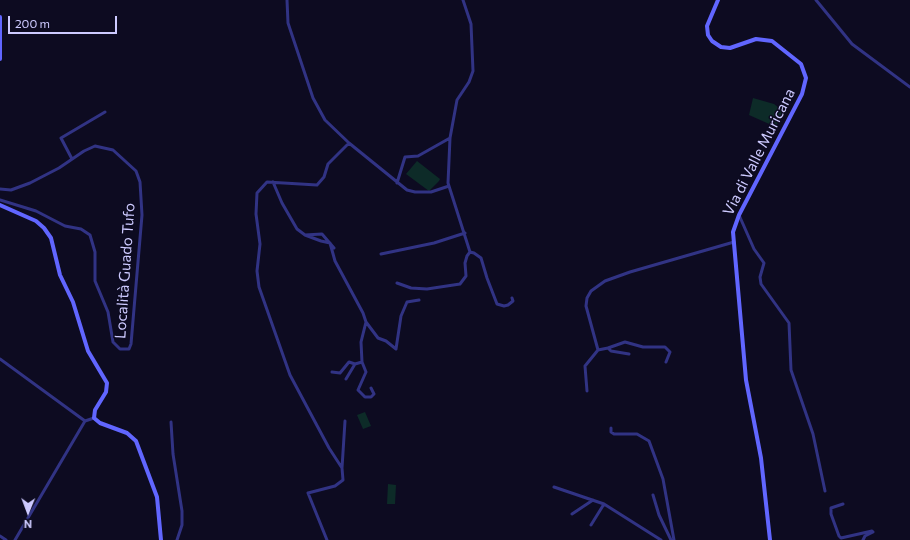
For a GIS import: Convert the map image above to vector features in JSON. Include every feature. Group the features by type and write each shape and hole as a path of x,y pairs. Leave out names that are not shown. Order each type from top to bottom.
{"street":[{"path":"287,0 288,23 313,98 325,120 349,143 406,190 415,192 431,192 449,186"},
{"path":"397,283 403,287 423,289 460,284 466,276 466,260 470,252 449,186 450,138 457,100 470,82 473,71 471,24 464,0"},
{"name":"Via di Valle Muricana","path":"718,0 707,26 708,35 712,41 721,47 730,48 758,39 772,40 799,62 804,70 806,78 802,94 734,227 746,380 761,458 770,540"},
{"path":"816,0 852,44 910,87"},
{"path":"0,17 0,59"},
{"path":"72,159 61,138 105,112"},
{"path":"397,184 405,157 418,156 450,138"},
{"path":"342,468 329,448 290,375 259,287 257,264 260,244 256,214 257,193 267,182 317,185 324,177 328,164 349,143"},
{"name":"Località Guado Tufo","path":"0,189 9,191 27,185 57,170 91,147 105,147 115,152 130,165 139,177 142,192 142,218 131,344 129,349 120,349 113,342 107,309 95,281 96,252 91,237 82,230 65,226 36,211 7,205 0,200"},
{"path":"273,182 282,203 297,229 305,235 321,242 330,243"},
{"path":"0,205 7,205 36,221 52,238 60,276 73,302 88,351 107,383 106,392 95,410 94,418 98,423 127,433 136,441 157,497 161,540"},
{"path":"739,215 754,248 764,263 760,279 761,284 789,323 791,370 812,430 825,491"},
{"path":"381,254 434,243 465,233"},
{"path":"305,235 322,234 334,248"},
{"path":"598,350 586,304 588,295 595,288 604,281 630,272 734,242"},
{"path":"330,243 335,261 354,293 366,322 378,338 386,341 396,349 401,316 407,302 419,300"},
{"path":"470,252 481,258 486,278 498,304 504,306 508,305 513,301 512,298"},
{"path":"366,322 361,342 362,362 366,372 358,390 365,397 371,398 374,394 371,388"},
{"path":"587,391 585,366 598,350 625,342 643,347 665,347 670,352 666,362"},
{"path":"608,348 611,351 629,354"},
{"path":"0,359 86,421"},
{"path":"332,372 340,373 349,362 355,364 362,362"},
{"path":"346,379 355,364"},
{"path":"15,540 86,421 94,418"},
{"path":"327,540 308,493 335,486 343,480 342,468 345,421"},
{"path":"171,422 173,457 182,511 181,527 177,540"},
{"path":"611,428 611,432 614,434 637,434 649,441 663,479 674,540"},
{"path":"554,487 604,504 661,540"},
{"path":"653,495 659,515 671,540"},
{"path":"572,514 593,500"},
{"path":"591,525 604,504"},
{"path":"844,504 831,508 831,514 839,536 841,538 873,532 865,536 863,540"},
{"path":"0,536 6,540"}],"green space":[{"path":"753,98 774,104 783,111 776,127 749,115"},
{"path":"417,161 440,179 429,191 406,174"},
{"path":"365,412 371,426 363,429 357,415"},
{"path":"388,484 396,485 395,504 387,504"}]}
